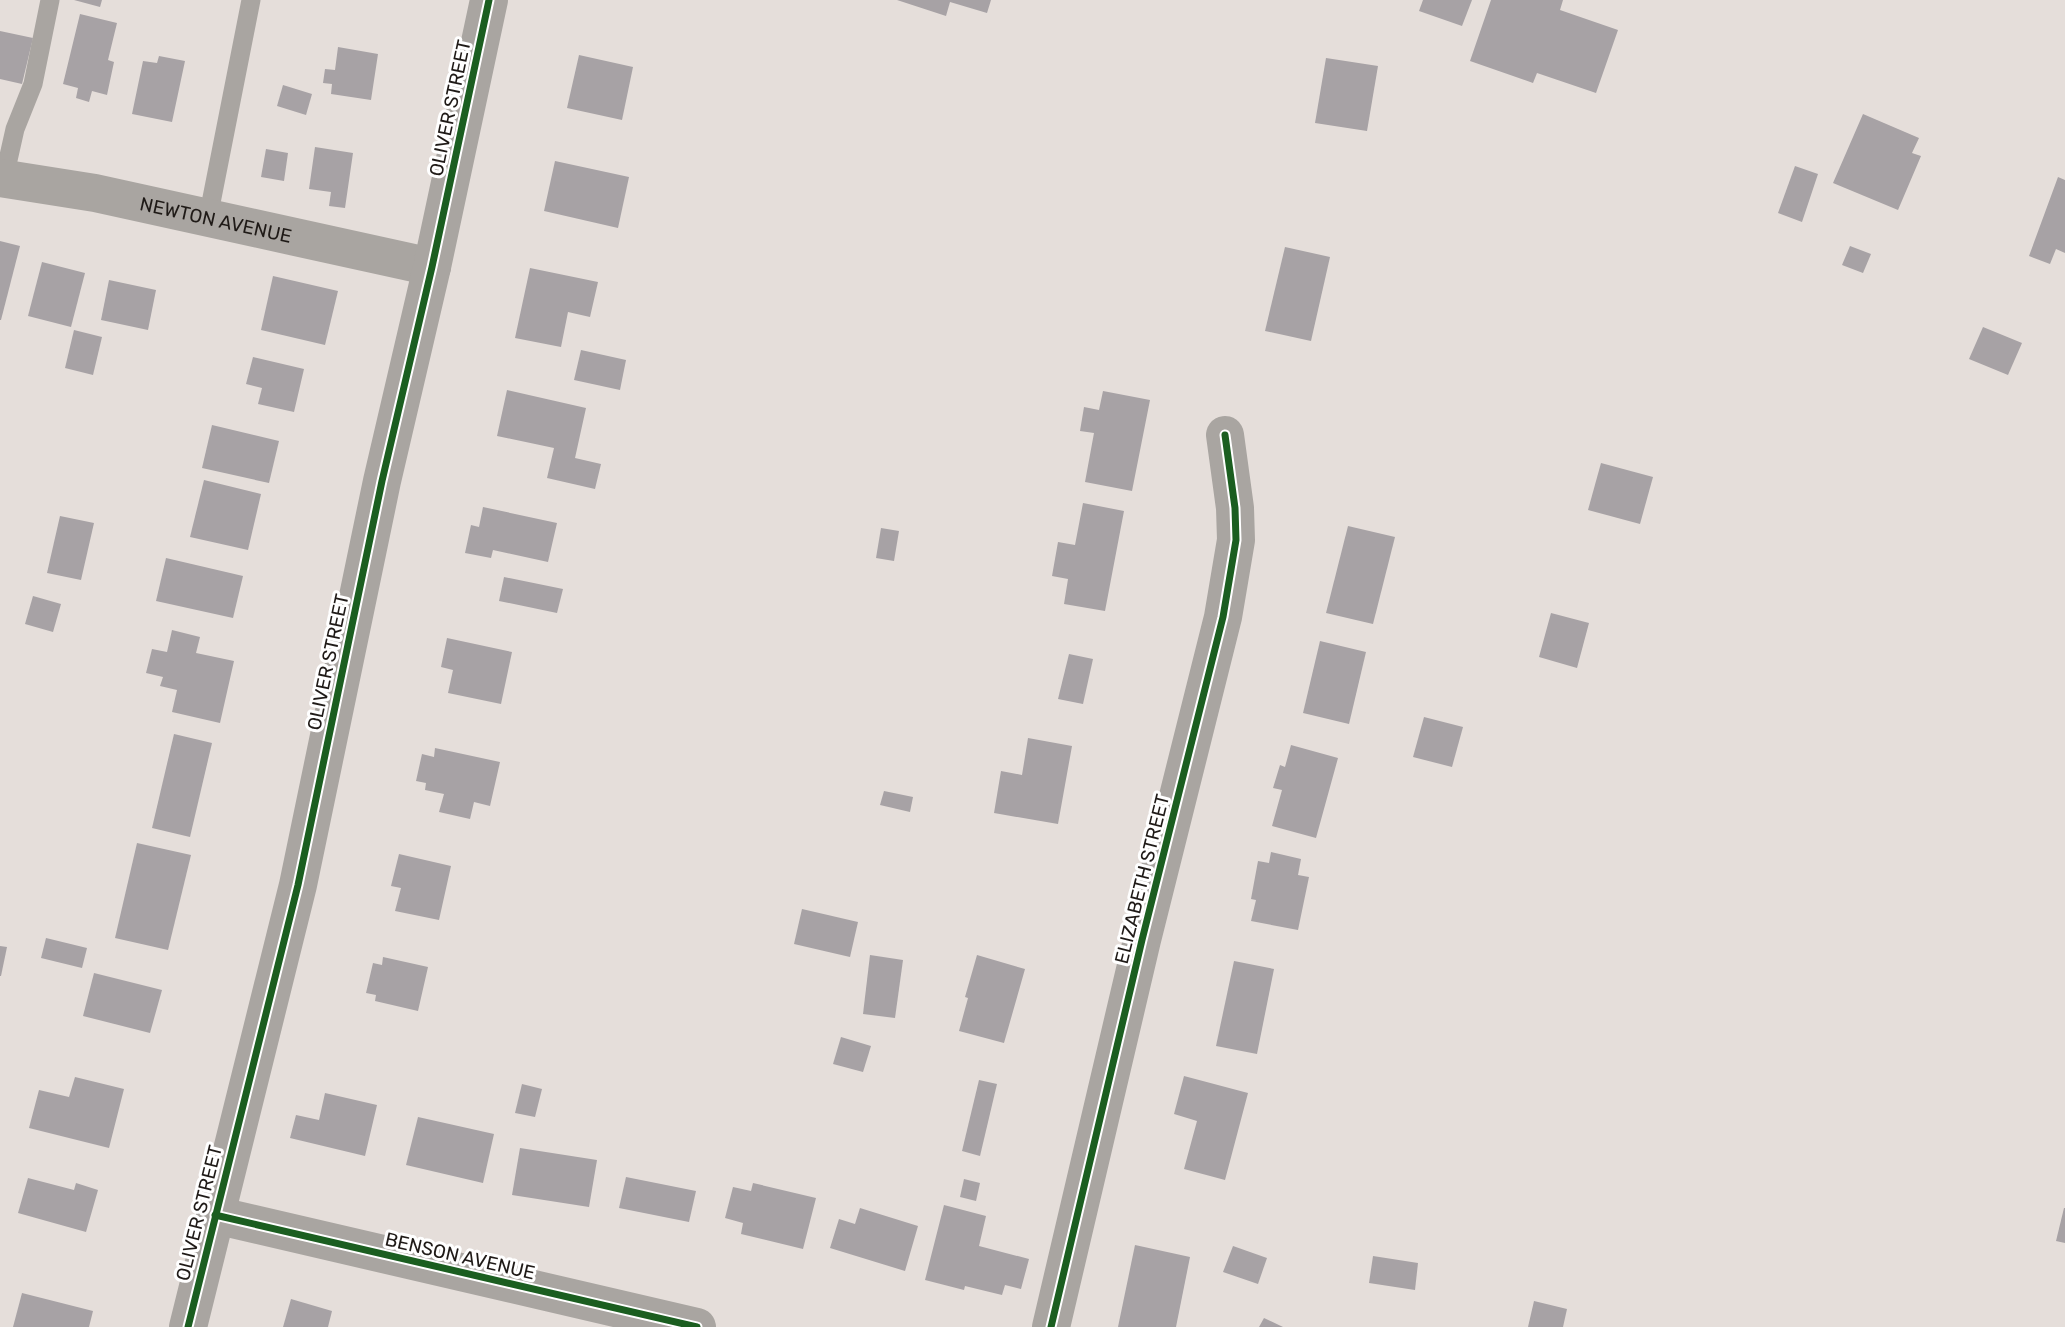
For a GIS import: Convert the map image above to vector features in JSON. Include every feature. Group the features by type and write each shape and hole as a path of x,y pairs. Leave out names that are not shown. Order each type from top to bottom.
{"street":[{"name":"OLIVER STREET","path":"188,1327 298,885 382,481 432,267 489,0"},
{"name":"NEWTON AVENUE","path":"2,178 95,193 432,267"},
{"name":"ELIZABETH STREET","path":"1051,1327 1142,940 1223,617 1236,540 1235,508 1225,435"},
{"name":"BENSON AVENUE","path":"215,1215 697,1327"}],"lane":[{"path":"2,178 15,129 33,84 50,0"},
{"path":"208,218 251,0"}],"building":[{"path":"74,0 102,0 100,7"},
{"path":"897,0 991,0 987,13 950,2 946,16"},
{"path":"1423,0 1472,0 1462,26 1419,11"},
{"path":"1491,0 1563,0 1560,10 1618,30 1596,93 1537,73 1533,83 1470,61"},
{"path":"80,14 117,23 108,60 114,62 107,95 92,91 89,102 76,98 78,88 63,84"},
{"path":"0,31 33,38 22,84 0,79"},
{"path":"338,47 378,54 371,100 331,94 332,84 323,83 325,69 335,70"},
{"path":"579,55 633,67 622,120 567,108"},
{"path":"159,56 185,61 172,122 132,114 143,61 157,63"},
{"path":"1326,58 1378,66 1367,131 1315,123"},
{"path":"283,85 312,94 306,115 277,106"},
{"path":"1863,114 1919,138 1912,153 1921,156 1898,210 1833,183"},
{"path":"315,147 353,153 345,208 329,206 331,192 309,189"},
{"path":"266,149 288,153 284,181 261,177"},
{"path":"555,161 629,177 618,228 544,211"},
{"path":"1795,166 1818,174 1802,222 1778,213"},
{"path":"2058,177 2065,180 2065,253 2056,249 2050,264 2029,256"},
{"path":"0,241 20,246 1,320 0,320"},
{"path":"1850,246 1871,254 1863,273 1842,265"},
{"path":"1285,247 1330,257 1311,341 1265,331"},
{"path":"42,262 85,273 71,327 28,316"},
{"path":"530,268 598,282 590,317 568,312 561,347 515,338"},
{"path":"273,276 338,291 325,345 261,330"},
{"path":"109,280 156,290 148,330 101,320"},
{"path":"1983,327 2022,343 2008,375 1969,359"},
{"path":"74,330 102,337 93,375 65,368"},
{"path":"581,350 626,360 620,390 574,380"},
{"path":"253,357 304,369 294,412 258,404 262,388 246,384"},
{"path":"507,390 586,408 575,458 601,464 595,489 547,478 554,448 497,436"},
{"path":"1103,391 1150,400 1132,491 1085,482 1094,433 1080,431 1084,407 1099,410"},
{"path":"212,425 279,441 269,483 202,468"},
{"path":"1601,463 1653,477 1640,524 1588,510"},
{"path":"204,480 261,494 248,550 190,537"},
{"path":"1083,503 1124,511 1105,611 1064,604 1068,579 1052,576 1058,542 1075,545"},
{"path":"483,507 557,523 548,562 493,550 491,558 465,553 471,525 479,527"},
{"path":"60,516 94,523 81,580 47,573"},
{"path":"1348,526 1395,537 1373,624 1326,613"},
{"path":"881,528 899,531 894,561 876,558"},
{"path":"166,558 243,576 233,618 156,601"},
{"path":"504,577 563,589 557,613 499,601"},
{"path":"33,596 61,604 53,632 25,624"},
{"path":"1551,613 1589,623 1577,668 1539,657"},
{"path":"172,630 200,637 196,653 234,661 220,723 172,712 177,690 160,686 163,677 146,673 152,649 167,652"},
{"path":"447,638 512,652 501,704 448,693 453,670 441,667"},
{"path":"1320,641 1366,652 1349,724 1303,713"},
{"path":"1069,654 1093,659 1083,704 1058,699"},
{"path":"1424,717 1463,727 1452,767 1413,757"},
{"path":"174,734 212,743 190,837 152,828"},
{"path":"1028,738 1072,746 1058,824 994,813 1001,771 1022,775"},
{"path":"1291,745 1338,758 1316,838 1272,826 1282,790 1273,788 1280,765 1285,767"},
{"path":"435,748 500,762 490,806 474,802 470,819 439,812 444,794 425,790 426,783 416,781 422,754 434,757"},
{"path":"884,791 913,797 910,812 880,805"},
{"path":"137,843 191,855 168,950 115,938"},
{"path":"1271,852 1301,859 1298,875 1309,877 1298,930 1251,921 1256,900 1251,899 1258,861 1269,863"},
{"path":"399,854 451,866 439,920 395,911 401,888 391,886"},
{"path":"802,909 858,922 850,957 794,944"},
{"path":"46,938 87,948 82,968 41,958"},
{"path":"0,946 7,947 1,976 0,976"},
{"path":"870,955 903,960 895,1018 863,1014"},
{"path":"977,955 1025,969 1004,1043 959,1031"},
{"path":"383,957 428,967 418,1011 375,1001 376,995 366,993 373,963 382,965"},
{"path":"1234,961 1274,969 1257,1054 1216,1046"},
{"path":"94,973 162,990 150,1033 83,1016"},
{"path":"841,1037 871,1046 863,1072 833,1064"},
{"path":"1184,1076 1248,1093 1225,1180 1184,1169 1197,1121 1174,1114"},
{"path":"75,1077 124,1089 109,1148 29,1128 39,1090 69,1097"},
{"path":"979,1080 997,1084 980,1156 962,1151"},
{"path":"522,1084 542,1089 535,1117 515,1113"},
{"path":"325,1093 377,1105 365,1156 290,1138 296,1115 319,1120"},
{"path":"418,1117 494,1134 483,1183 406,1165"},
{"path":"520,1148 597,1160 589,1207 512,1195"},
{"path":"626,1177 696,1191 689,1222 619,1208"},
{"path":"28,1178 74,1190 76,1183 98,1190 86,1232 18,1213"},
{"path":"964,1179 980,1183 976,1201 960,1197"},
{"path":"753,1183 816,1198 803,1249 741,1234 743,1223 725,1218 733,1187 751,1191"},
{"path":"944,1205 986,1216 979,1246 1029,1259 1021,1289 1005,1285 1002,1295 965,1286 964,1290 925,1280"},
{"path":"860,1208 918,1226 905,1271 830,1248 839,1219 855,1224"},
{"path":"2065,1208 2065,1243 2056,1241"},
{"path":"1135,1245 1190,1257 1176,1327 1118,1327"},
{"path":"1233,1246 1267,1258 1258,1284 1223,1272"},
{"path":"1373,1256 1418,1263 1415,1290 1369,1283"},
{"path":"22,1293 93,1311 89,1327 13,1327"},
{"path":"291,1299 332,1311 328,1327 283,1327"},
{"path":"1534,1301 1567,1309 1563,1327 1528,1327"},
{"path":"1264,1318 1283,1327 1259,1327"}],"cycle path":[{"path":"188,1327 298,885 382,481 432,267 489,0"},
{"path":"1051,1327 1142,940 1223,617 1236,540 1235,508 1225,435"},
{"path":"215,1215 697,1327"}]}
